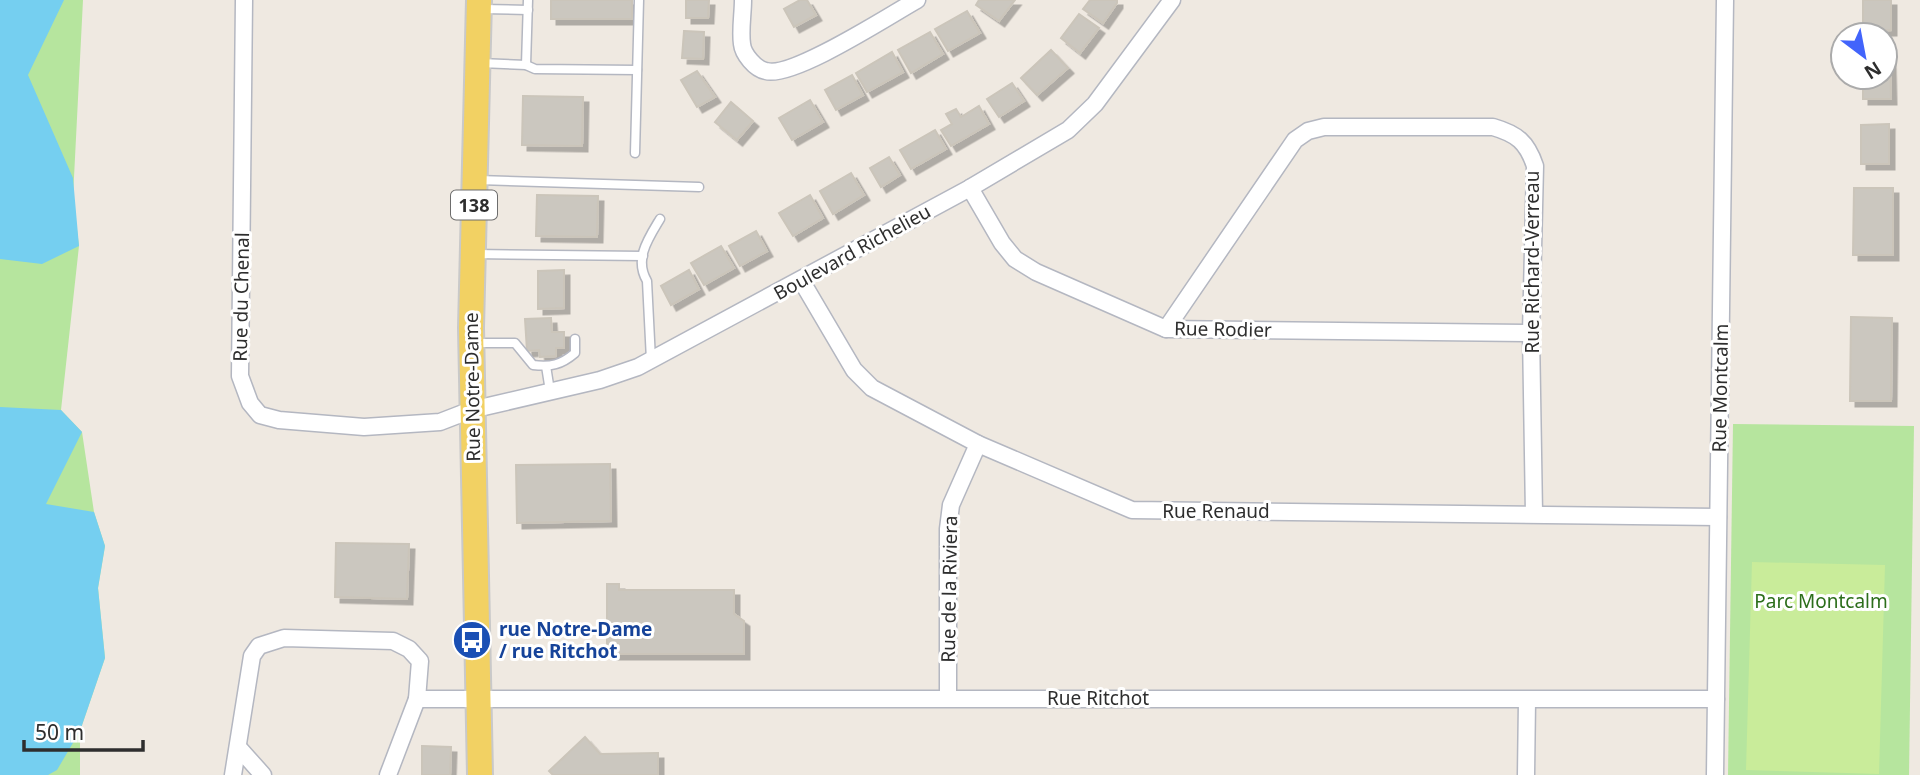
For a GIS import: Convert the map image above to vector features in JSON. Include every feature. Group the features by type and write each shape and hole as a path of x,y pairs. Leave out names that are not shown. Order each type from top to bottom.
{"main road":[{"name":"Rue Notre-Dame","path":"479,5 471,410 480,775"}],"street":[{"name":"Rue du Chenal","path":"244,0 240,376 250,403 260,415 279,420 364,427 440,422 471,410"},
{"path":"743,0 742,46 751,62 766,72 805,63 917,0"},
{"name":"Boulevard Richelieu","path":"471,410 600,380 651,360 970,188 1068,130 1095,104 1172,0"},
{"name":"Rue Montcalm","path":"1715,775 1725,0"},
{"name":"Rue Richard-Verreau","path":"1166,329 1295,140 1308,131 1324,127 1493,127 1515,134 1529,147 1535,166 1531,333 1534,514"},
{"name":"Rue Rodier","path":"970,188 1002,243 1015,259 1035,272 1166,329 1531,333"},
{"name":"Rue Renaud","path":"801,280 854,370 872,388 978,444 1132,510 1718,517"},
{"name":"Rue de la Riviera","path":"948,697 948,529 951,505 978,444"},
{"path":"233,775 252,656 258,646 271,640 393,641 409,649 420,661 418,699 387,775"},
{"name":"Rue Ritchot","path":"418,699 1716,699"},
{"path":"1526,775 1527,701"},
{"path":"238,747 263,775"}],"lane":[{"path":"526,65 528,0"},
{"path":"635,153 639,0"},
{"path":"479,5 528,10"},
{"path":"478,63 526,65 535,69 637,70"},
{"path":"475,180 699,187"},
{"path":"651,360 647,281 641,271 644,246 660,219"},
{"path":"473,254 643,256"},
{"path":"471,343 514,343 533,365 546,366 562,364 575,353 575,339"},
{"path":"546,366 550,391"}],"green space":[{"path":"0,0 83,0 73,197 79,246 61,410 82,432 94,512 105,546 98,588 105,658 80,731 80,775 0,775"},
{"name":"Parc Montcalm","path":"1733,424 1914,426 1909,775 1728,775"},
{"path":"1752,562 1885,565 1879,774 1746,770"}],"water":[{"path":"0,0 64,0 28,75 73,178 79,246 42,264 0,259"},
{"path":"0,407 61,410 82,432 46,504 94,512 105,546 98,588 105,658 80,731 57,770 48,775 0,775"}],"building":[{"path":"551,0 632,0 632,19 551,19"},
{"path":"686,0 709,0 708,18 686,18"},
{"path":"800,0 807,0 816,15 794,27 784,9"},
{"path":"979,0 1015,0 999,21 976,5"},
{"path":"1090,0 1117,0 1117,3 1103,23 1083,9"},
{"path":"1863,0 1891,0 1891,21 1863,21"},
{"path":"967,11 980,33 948,51 935,29"},
{"path":"1079,14 1099,28 1080,53 1061,38"},
{"path":"684,31 704,32 703,59 682,58"},
{"path":"930,32 943,54 911,73 898,50"},
{"path":"1051,50 1068,68 1037,95 1021,78"},
{"path":"892,52 903,72 867,92 856,73"},
{"path":"697,71 715,97 697,107 681,80"},
{"path":"852,75 863,95 836,110 825,90"},
{"path":"1012,83 1024,101 999,117 987,99"},
{"path":"1863,91 1891,91 1891,99 1863,99"},
{"path":"523,96 583,97 582,146 522,145"},
{"path":"810,100 823,122 792,140 779,118"},
{"path":"731,102 753,121 737,140 715,122"},
{"path":"979,106 989,124 951,146 941,130 952,124 946,114 956,109 961,117"},
{"path":"1889,124 1889,164 1861,164 1861,125"},
{"path":"935,130 946,149 911,169 900,150"},
{"path":"889,157 900,175 881,187 870,168"},
{"path":"851,173 864,195 833,214 820,191"},
{"path":"1854,188 1893,188 1893,255 1853,255"},
{"path":"537,195 598,196 597,237 536,236"},
{"path":"810,195 823,218 793,236 779,213"},
{"path":"756,231 767,251 740,266 729,246"},
{"path":"721,246 734,268 704,285 691,263"},
{"path":"564,270 564,308 538,309 538,271"},
{"path":"689,270 699,289 671,305 661,286"},
{"path":"1851,317 1892,318 1891,401 1850,401"},
{"path":"551,318 552,332 564,332 564,348 556,348 556,356 540,357 539,350 527,351 525,319"},
{"path":"610,464 611,521 517,523 516,465"},
{"path":"336,543 409,544 407,599 335,597"},
{"path":"607,584 619,584 619,590 734,590 734,614 744,621 744,654 607,654"},
{"path":"585,737 600,754 658,753 658,775 553,775 549,771"},
{"path":"422,746 451,747 450,775 422,775"}],"place":[{"name":"rue Notre-Dame / rue Ritchot","path":"472,640"}]}
